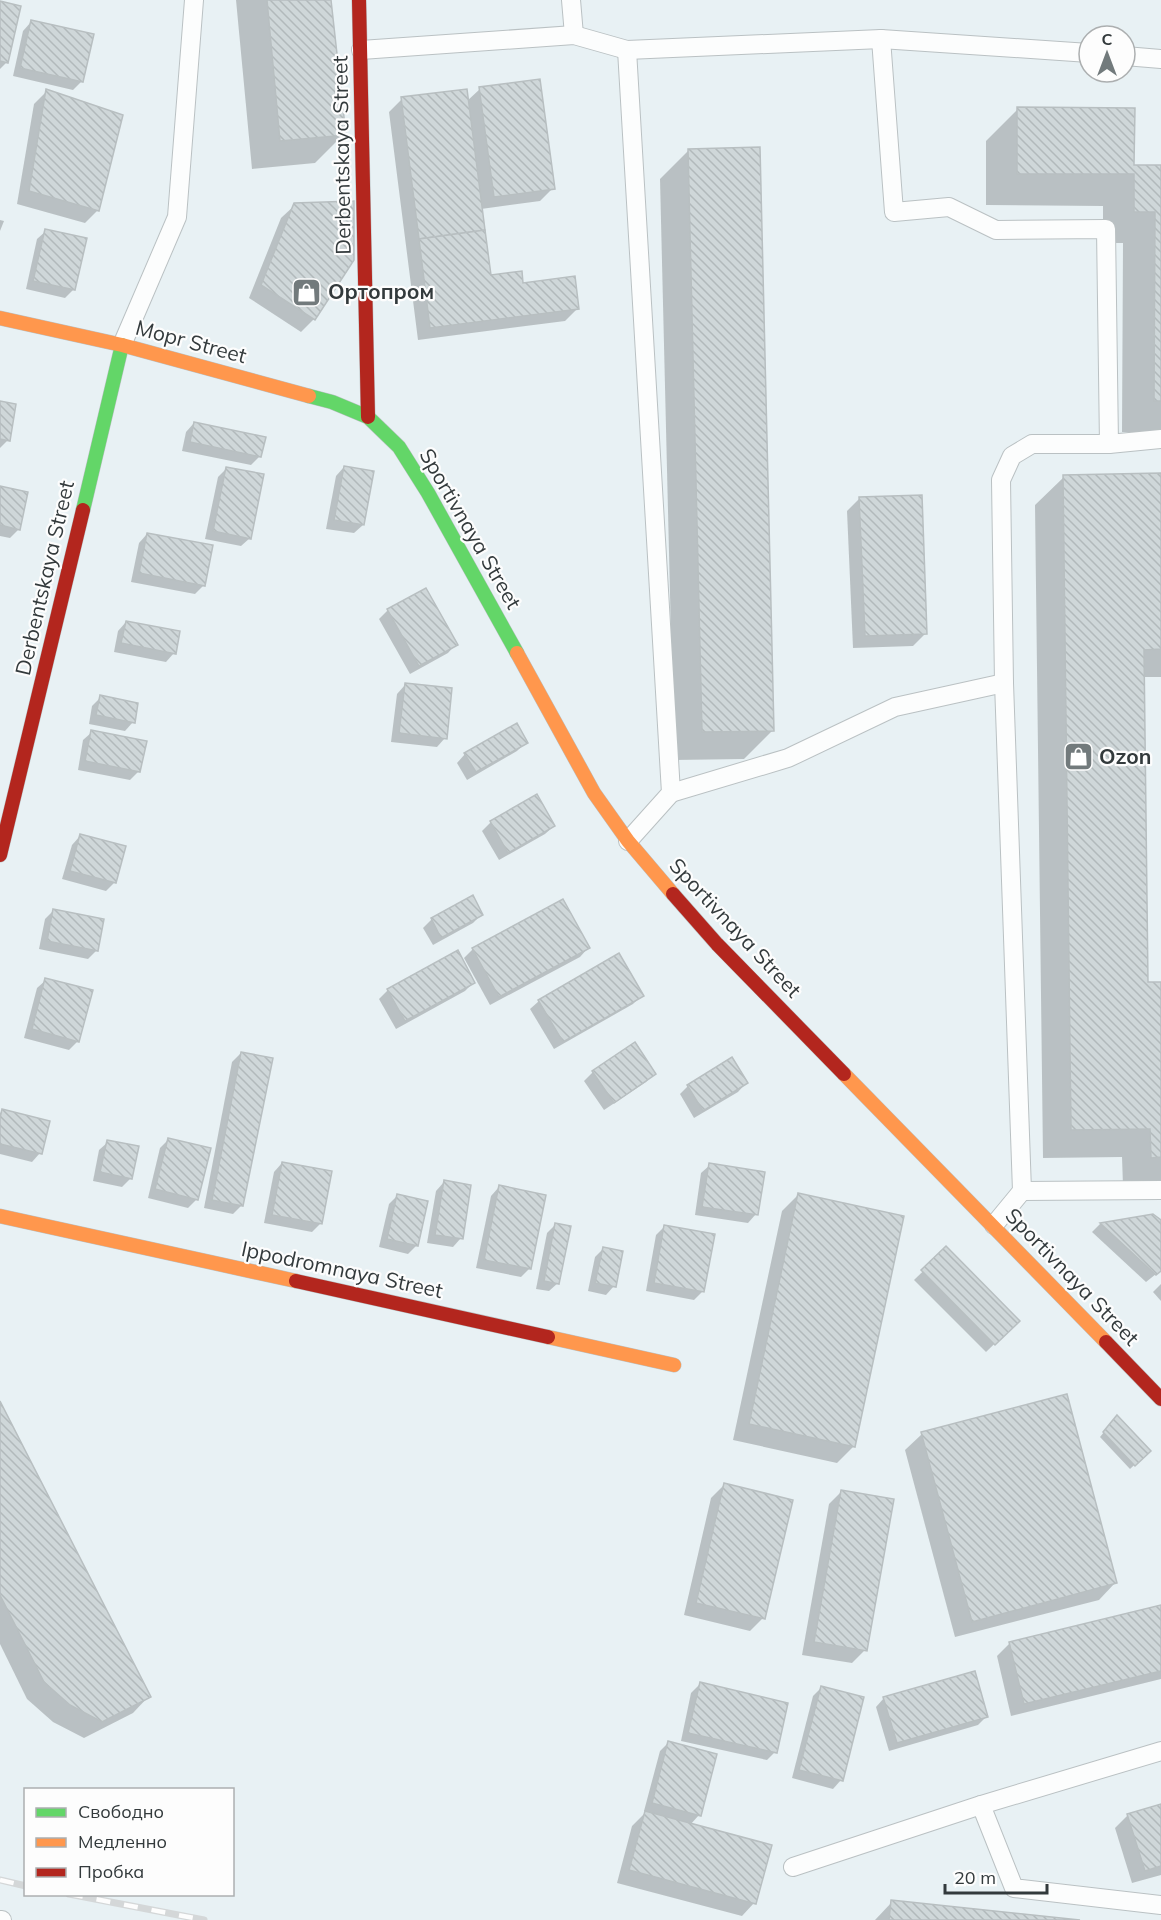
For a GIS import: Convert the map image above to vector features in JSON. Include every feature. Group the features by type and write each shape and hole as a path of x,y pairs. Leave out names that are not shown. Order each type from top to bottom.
{"main road":[{"name":"Derbentskaya Street","path":"359,0 368,417"},
{"name":"Mopr Street","path":"0,318 122,345 332,402 368,417"},
{"name":"Derbentskaya Street","path":"0,855 122,345"},
{"name":"Sportivnaya Street","path":"368,417 399,447 428,493 594,793 628,841 717,944 994,1225 1161,1399"},
{"name":"Ippodromnaya Street","path":"0,1216 674,1365"}],"lane":[{"path":"122,345 177,217 194,0"},
{"path":"571,0 574,35"},
{"path":"361,50 574,35 627,50 881,39 1077,52"},
{"path":"881,39 894,212 949,207 996,230 1106,228 1109,444"},
{"path":"627,50 670,793"},
{"path":"1137,57 1161,58"},
{"path":"994,1225 1023,1191 1004,683 1002,480 1012,456 1032,444 1109,444 1161,439"},
{"path":"628,841 670,793 788,758 895,707 1004,683"},
{"path":"1023,1191 1161,1190"},
{"path":"793,1867 981,1805 1161,1751"},
{"path":"981,1805 1014,1888 1161,1905"}],"building":[{"path":"267,0 331,0 346,135 280,141"},
{"path":"0,1 21,6 8,63 0,61"},
{"path":"31,20 94,34 83,82 20,68"},
{"path":"540,79 555,189 494,197 479,87"},
{"path":"46,89 123,115 99,211 29,191"},
{"path":"467,89 485,230 419,239 401,97"},
{"path":"1017,107 1135,108 1134,165 1161,165 1161,401 1154,401 1155,212 1134,212 1134,174 1017,174"},
{"path":"760,147 774,731 702,732 688,149"},
{"path":"354,201 354,260 315,320 261,285 294,203"},
{"path":"45,229 87,238 75,290 33,281"},
{"path":"485,230 491,275 522,271 523,283 575,276 579,309 430,328 419,239"},
{"path":"0,401 16,404 10,441 0,439"},
{"path":"194,422 266,437 261,457 190,442"},
{"path":"344,466 374,471 364,525 334,520"},
{"path":"226,467 264,474 251,539 213,531"},
{"path":"1161,473 1161,649 1144,650 1148,982 1161,982 1161,1157 1151,1158 1150,1129 1071,1130 1063,475"},
{"path":"0,486 28,492 20,530 0,525"},
{"path":"922,495 927,634 865,636 859,497"},
{"path":"147,533 213,545 205,586 139,573"},
{"path":"426,588 458,645 419,666 387,609"},
{"path":"126,621 180,631 176,654 121,643"},
{"path":"405,683 452,688 447,739 399,733"},
{"path":"100,695 138,703 135,723 96,715"},
{"path":"517,723 528,743 476,772 464,753"},
{"path":"91,730 147,741 140,772 85,761"},
{"path":"537,794 555,826 508,853 490,821"},
{"path":"80,834 126,846 116,883 70,871"},
{"path":"473,895 483,915 441,938 431,918"},
{"path":"563,899 590,948 499,997 472,948"},
{"path":"53,909 104,919 98,951 47,941"},
{"path":"458,950 475,983 405,1021 387,989"},
{"path":"619,953 644,996 563,1042 538,1000"},
{"path":"45,978 93,990 79,1042 32,1029"},
{"path":"635,1042 656,1074 614,1103 592,1071"},
{"path":"241,1052 273,1058 243,1206 212,1200"},
{"path":"732,1057 748,1083 703,1111 687,1085"},
{"path":"2,1109 50,1121 42,1154 0,1144"},
{"path":"168,1138 211,1148 198,1200 155,1189"},
{"path":"107,1140 139,1146 132,1179 100,1172"},
{"path":"282,1162 332,1171 322,1224 272,1215"},
{"path":"709,1163 765,1172 758,1215 702,1207"},
{"path":"444,1180 471,1185 463,1239 435,1235"},
{"path":"499,1185 546,1195 531,1269 484,1260"},
{"path":"798,1193 904,1216 855,1447 749,1424"},
{"path":"397,1194 428,1201 418,1246 387,1239"},
{"path":"1153,1214 1161,1220 1161,1271 1156,1275 1100,1223"},
{"path":"555,1223 571,1226 559,1284 544,1281"},
{"path":"664,1225 715,1234 704,1292 654,1283"},
{"path":"946,1246 1020,1321 995,1345 921,1270"},
{"path":"603,1247 623,1251 616,1287 595,1283"},
{"path":"1067,1394 1117,1583 972,1622 921,1432"},
{"path":"0,1401 151,1697 102,1722 70,1705 44,1682 0,1595"},
{"path":"1117,1415 1151,1451 1135,1466 1103,1432"},
{"path":"724,1483 793,1500 765,1619 696,1603"},
{"path":"841,1490 894,1499 867,1651 814,1642"},
{"path":"1161,1605 1161,1671 1024,1704 1009,1642"},
{"path":"975,1671 988,1717 897,1743 883,1697"},
{"path":"700,1682 788,1703 777,1753 688,1733"},
{"path":"821,1686 864,1697 843,1781 799,1770"},
{"path":"668,1741 717,1754 701,1816 652,1803"},
{"path":"1161,1804 1161,1866 1145,1871 1127,1814"},
{"path":"645,1811 772,1845 756,1904 629,1870"},
{"path":"891,1900 1080,1920 889,1920"}],"railway":[{"path":"0,1880 24,1886"},
{"path":"79,1896 204,1920"}],"traffic: fast":[{"path":"83,510 122,345"},
{"path":"309,396 332,402 368,417 399,447 428,493 517,653"}],"traffic: slow":[{"path":"0,318 122,345 309,396"},
{"path":"517,653 594,793 628,841 673,894"},
{"path":"844,1074 1106,1342"},
{"path":"0,1216 296,1281"},
{"path":"548,1337 674,1365"}],"traffic: jam":[{"path":"359,0 368,417"},
{"path":"0,855 83,510"},
{"path":"673,894 717,944 844,1074"},
{"path":"296,1281 548,1337"},
{"path":"1106,1342 1161,1399"}],"place":[{"name":"Ортопром","path":"307,292"},
{"name":"Ozon","path":"1078,757"}]}
